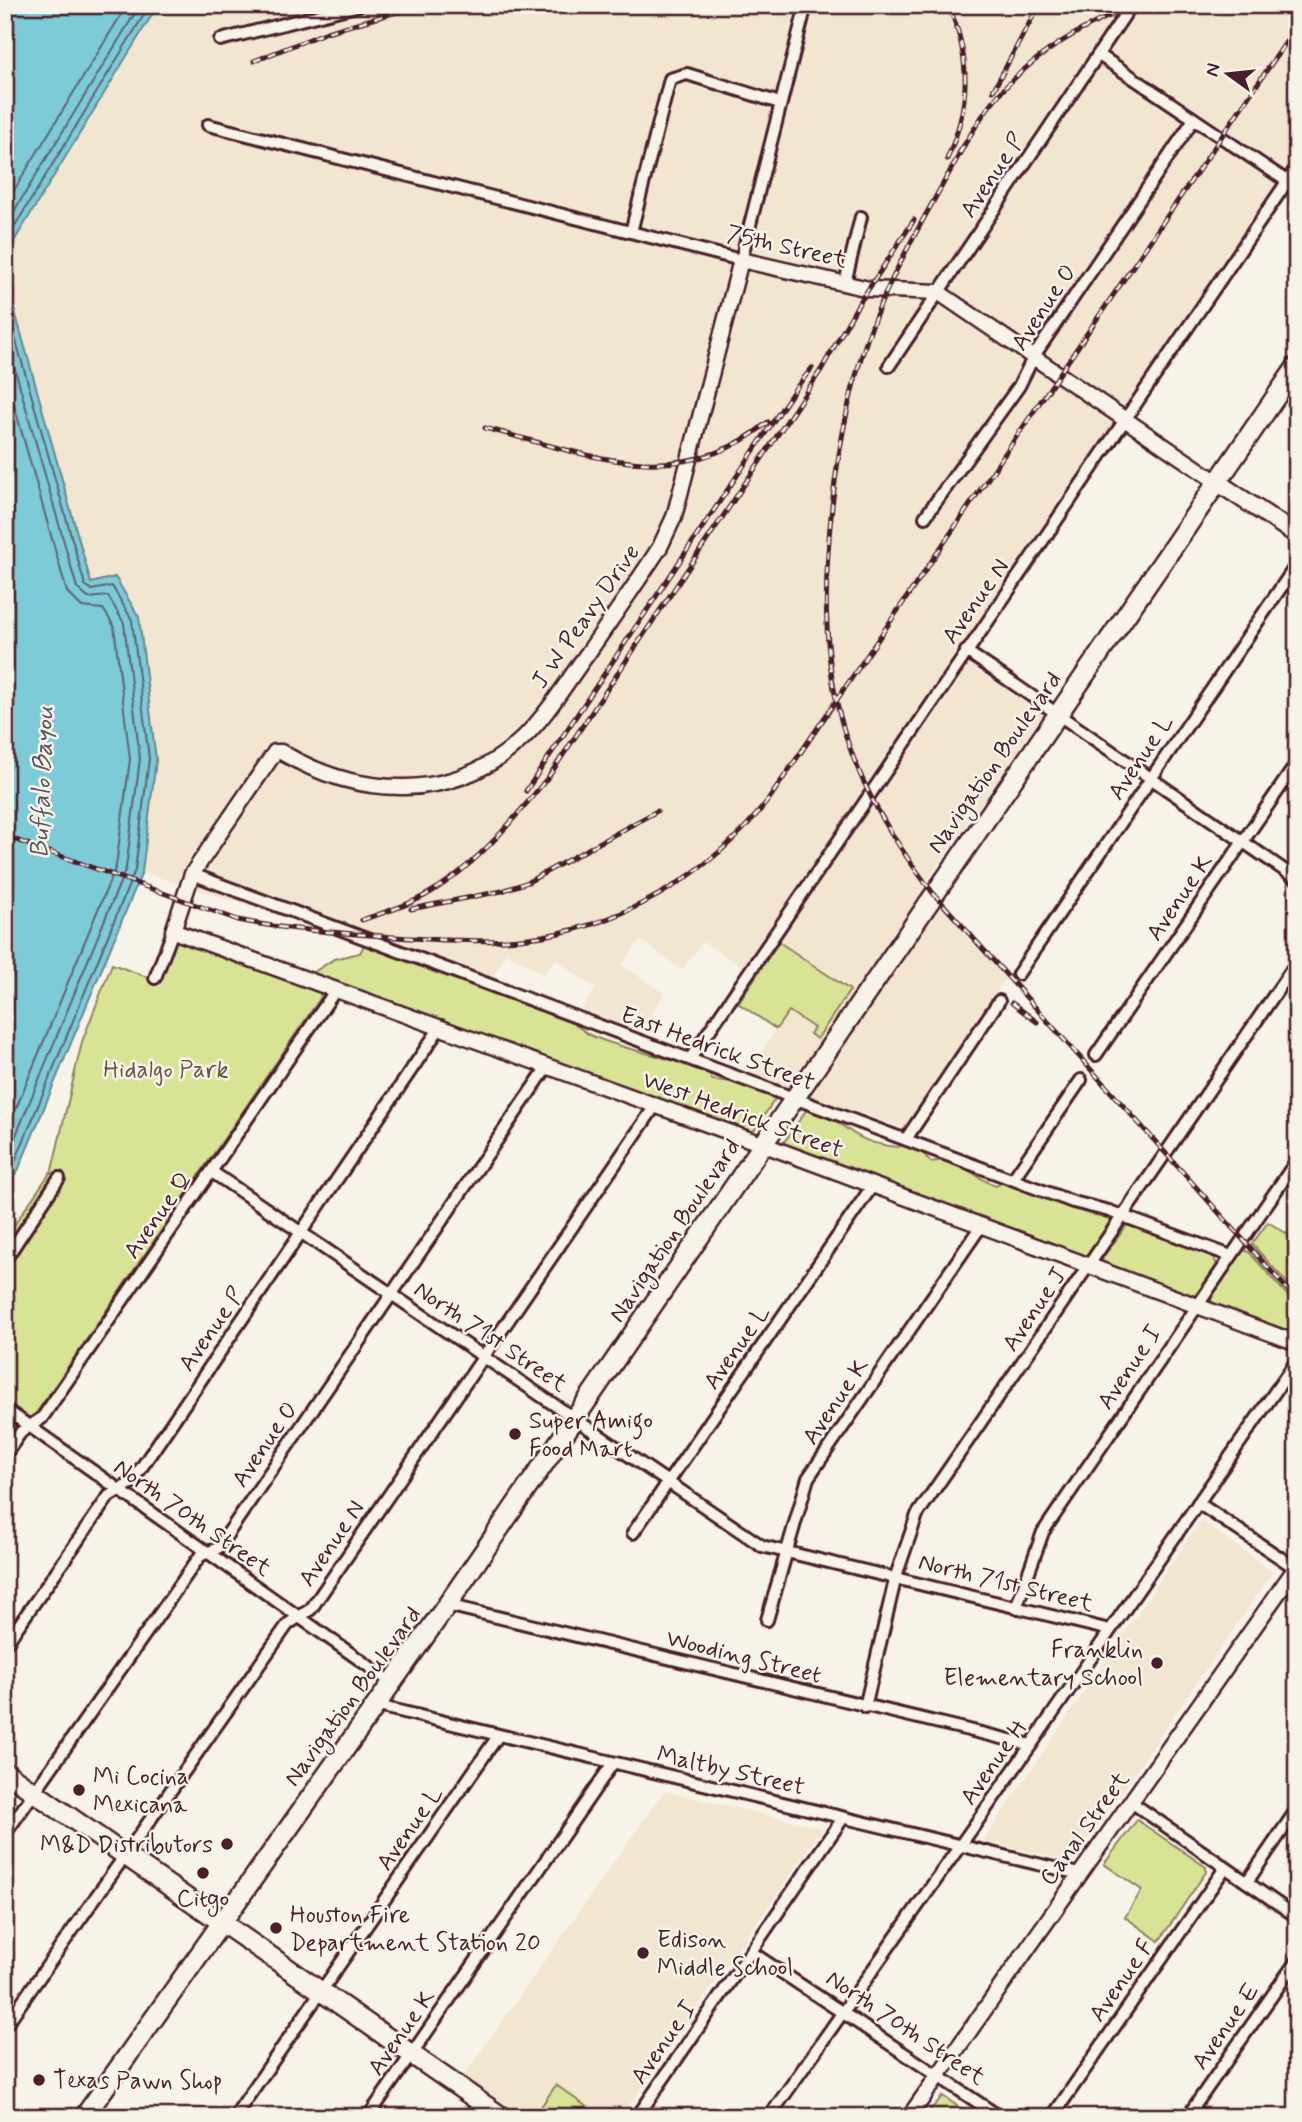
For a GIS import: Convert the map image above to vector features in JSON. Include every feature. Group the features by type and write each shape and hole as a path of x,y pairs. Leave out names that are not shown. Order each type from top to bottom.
{"main road":[{"name":"Navigation Boulevard","path":"84,2117 447,1605 1055,715 1297,366"},
{"path":"1217,482 1297,535"},
{"path":"5,1772 501,2116"}],"street":[{"path":"220,40 360,5"},
{"name":"J W Peavy Drive","path":"155,978 192,874 275,752 281,752 338,780 406,788 451,781 474,772 500,757 523,738 547,710 660,547 674,517 806,5"},
{"name":"Avenue P","path":"889,366 1130,7"},
{"path":"1099,55 1292,184"},
{"path":"631,232 673,77 687,74 780,103"},
{"name":"Avenue O","path":"925,517 1019,386 1034,356 1194,119"},
{"name":"75th Street","path":"208,125 741,260 869,289 937,292"},
{"name":"Avenue N","path":"690,1059 966,651 1292,184 1297,167"},
{"path":"845,283 861,216"},
{"path":"937,292 1217,482"},
{"name":"Avenue L","path":"1018,974 1297,564"},
{"path":"966,651 1055,715 1297,879"},
{"name":"Avenue K","path":"1096,1055 1297,763"},
{"name":"East Hedrick Street","path":"192,874 1073,1202 1123,1216 1231,1256"},
{"name":"West Hedrick Street","path":"173,931 335,991 442,1026 1297,1343"},
{"name":"Avenue J","path":"865,1707 896,1576 917,1515 1297,962"},
{"name":"Avenue Q","path":"5,1455 21,1432 43,1418 335,991"},
{"path":"906,1139 999,1001"},
{"name":"Avenue P","path":"5,1645 109,1496 131,1483 442,1026"},
{"name":"Avenue O","path":"5,1834 200,1556 218,1548 547,1067"},
{"path":"1013,1179 1081,1080"},
{"name":"Avenue N","path":"5,2026 288,1624 311,1609 655,1106"},
{"name":"Avenue I","path":"1016,1608 1043,1532 1297,1160"},
{"name":"North 71st Street","path":"212,1172 762,1546 896,1576 1110,1630"},
{"path":"5,1260 60,1178"},
{"name":"Avenue L","path":"634,1533 873,1185"},
{"name":"Avenue K","path":"767,1620 808,1478 981,1226"},
{"name":"Avenue H","path":"769,2117 1297,1360"},
{"name":"North 70th Street","path":"5,1409 391,1682"},
{"path":"1198,1503 1296,1568"},
{"name":"Canal Street","path":"909,2117 1296,1568"},
{"name":"Wooding Street","path":"447,1605 1031,1745"},
{"name":"Maltby Street","path":"374,1705 1079,1874"},
{"name":"Avenue L","path":"234,2117 498,1735"},
{"name":"Avenue K","path":"368,2117 613,1763"},
{"path":"1131,1802 1297,1917"},
{"path":"1247,1882 1297,1809"},
{"name":"Avenue I","path":"637,2117 843,1818"},
{"name":"Avenue F","path":"1052,2117 1225,1868"},
{"name":"North 70th Street","path":"751,1952 939,2074 1000,2117"},
{"name":"Avenue E","path":"1187,2117 1297,1960"}],"shaded area":[{"path":"160,5 1297,5 1297,179 1286,172 956,655 1045,716 923,886 1007,976 907,1129 747,1075 776,1029 738,1003 743,967 703,942 682,970 640,940 622,965 665,994 636,1035 588,1018 582,1008 596,989 555,959 543,974 507,953 489,982 142,872 156,760 91,583 5,276 5,256"},
{"name":"Franklin Elementary School","path":"1201,1520 1273,1572 1073,1862 983,1841"},
{"name":"Edison Middle School","path":"664,1791 823,1828 621,2117 520,2117 463,2077"}],"green space":[{"name":"Hidalgo Park","path":"175,937 318,989 321,997 30,1422 5,1404 5,1238 52,1170 82,1042 112,964 158,981"},
{"path":"779,942 850,990 817,1039 810,1034 814,1028 789,1011 776,1029 738,1003"},
{"path":"365,943 572,1023 605,1041 696,1068 710,1075 712,1080 737,1082 771,1094 775,1099 751,1135 308,976 334,959 360,953"},
{"path":"807,1109 832,1118 866,1140 899,1147 902,1144 920,1150 931,1162 950,1161 996,1186 1005,1181 1101,1214 1110,1224 1086,1258 782,1145"},
{"path":"1268,1222 1297,1240 1297,1294 1252,1244"},
{"path":"1128,1224 1214,1257 1217,1266 1193,1298 1102,1264 1103,1257"},
{"path":"1243,1250 1249,1252 1297,1306 1297,1339 1211,1305 1212,1296"},
{"path":"1137,1820 1206,1867 1206,1872 1159,1941 1125,1917 1142,1890 1104,1864"},
{"path":"556,2085 601,2117 534,2117"},
{"path":"943,2096 973,2117 935,2117 928,2112"}],"water":[{"path":"5,5 158,5 5,256"},
{"name":"Buffalo Bayou","path":"5,276 91,583 115,577 139,617 156,760 142,872 17,1173 5,1186"}],"railway":[{"path":"254,61 327,32 421,5"},
{"path":"947,159 960,120 965,82 961,44 948,5"},
{"path":"993,91 1039,5"},
{"path":"959,153 991,104 1022,72 1076,33 1136,5"},
{"path":"5,836 238,920 310,930 450,940 485,941 556,934 626,911 690,875 745,827 769,799 1297,26"},
{"path":"964,146 883,298 866,343 847,412 835,482 827,563 830,664 839,711 853,756 873,800 899,846 933,893 1297,1300"},
{"path":"362,920 415,901 465,868 495,839 549,776 821,370 856,308 914,220"},
{"path":"526,791 795,389 812,368"},
{"path":"485,428 594,457 666,463 700,458 735,445 768,422"},
{"path":"411,909 502,891 528,882 657,811"},
{"path":"1012,1003 1037,1022"}],"place":[{"name":"Super Amigo Food Mart","path":"515,1434"},
{"name":"Franklin Elementary School","path":"1157,1663"},
{"name":"Mi Cocina Mexicana","path":"79,1790"},
{"name":"M&D Distributors","path":"227,1844"},
{"name":"Citgo","path":"203,1873"},
{"name":"Houston Fire Department Station 20","path":"276,1928"},
{"name":"Edison Middle School","path":"643,1953"},
{"name":"Texas Pawn Shop","path":"39,2080"}]}
